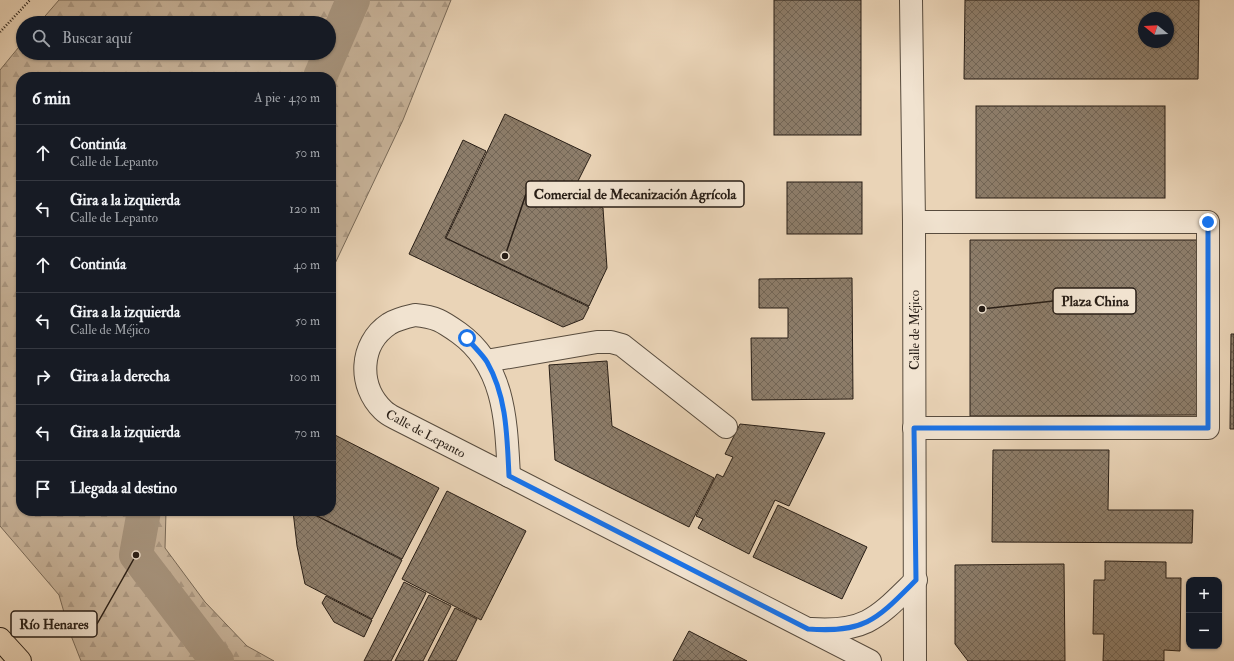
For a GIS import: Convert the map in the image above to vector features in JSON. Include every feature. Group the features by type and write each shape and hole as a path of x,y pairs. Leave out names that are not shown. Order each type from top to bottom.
{"main road":[{"path":"0,640 16,660"}],"street":[{"name":"Calle de Méjico","path":"911,0 914,222 915,661"},
{"path":"914,222 1208,222 1208,428 914,428"},
{"name":"Calle de Lepanto","path":"509,476 506,422 499,388 486,361 467,338 443,321 429,316 415,315 401,318 378,334 370,346 366,359 365,374 368,387 374,400 383,411 395,418 870,661"},
{"path":"486,361 597,342 611,342 622,345 726,427"},
{"path":"808,629 840,629 857,626 871,620 885,610 916,580"}],"path":[{"path":"0,32 30,0"}],"green space":[{"path":"59,0 451,0 403,120 336,261 336,72 16,72 16,516 166,516 165,548 205,602 247,646 274,661 81,661 70,633 59,595 0,526 0,70 16,51 16,60 336,60 336,16 45,16"}],"building":[{"path":"774,0 861,0 861,135 774,135"},
{"path":"965,0 1199,0 1198,79 964,79"},
{"path":"976,106 1165,106 1165,198 976,198"},
{"path":"505,114 591,155 572,193 603,208 607,268 589,306 446,238"},
{"path":"463,140 486,151 445,238 589,307 583,319 563,327 409,254"},
{"path":"787,182 862,182 862,234 787,234"},
{"path":"970,240 1198,240 1197,415 970,416"},
{"path":"852,278 853,399 752,400 751,338 788,338 788,308 759,308 759,279"},
{"path":"1231,334 1234,334 1234,429 1230,429"},
{"path":"607,361 612,426 714,478 689,527 555,460 549,365"},
{"path":"740,424 825,433 789,506 775,500 749,554 698,528 703,519 696,516 717,474 723,477 733,457 725,454"},
{"path":"336,436 439,488 402,559 318,516 336,516"},
{"path":"993,450 1109,450 1108,510 1193,510 1192,543 992,542"},
{"path":"447,491 526,531 481,620 402,579"},
{"path":"778,505 867,547 842,599 753,557"},
{"path":"294,516 317,516 402,560 372,619 305,584 297,546"},
{"path":"1105,561 1166,562 1166,578 1181,578 1180,651 1164,650 1164,661 1103,661 1104,634 1093,634 1094,580 1105,580"},
{"path":"1064,564 1065,661 968,661 955,644 955,565"},
{"path":"404,582 426,593 391,661 364,661"},
{"path":"429,595 451,606 423,661 395,661"},
{"path":"326,596 372,620 364,637 334,622 322,603"},
{"path":"455,608 477,619 456,661 428,661"},
{"path":"689,631 747,661 673,661"}],"waterway":[{"path":"336,40 353,0"},
{"path":"322,72 327,60"},
{"path":"143,516 136,555 217,661"}],"place":[{"name":"Comercial de Mecanización Agrícola","path":"505,256"},
{"name":"Plaza China","path":"982,309"},
{"name":"Río Henares","path":"136,555"}],"route":[{"path":"467,338 486,361 499,388 506,422 509,476 808,629 840,629 857,626 871,620 885,610 916,580 914,428 1208,428 1208,222"}]}
